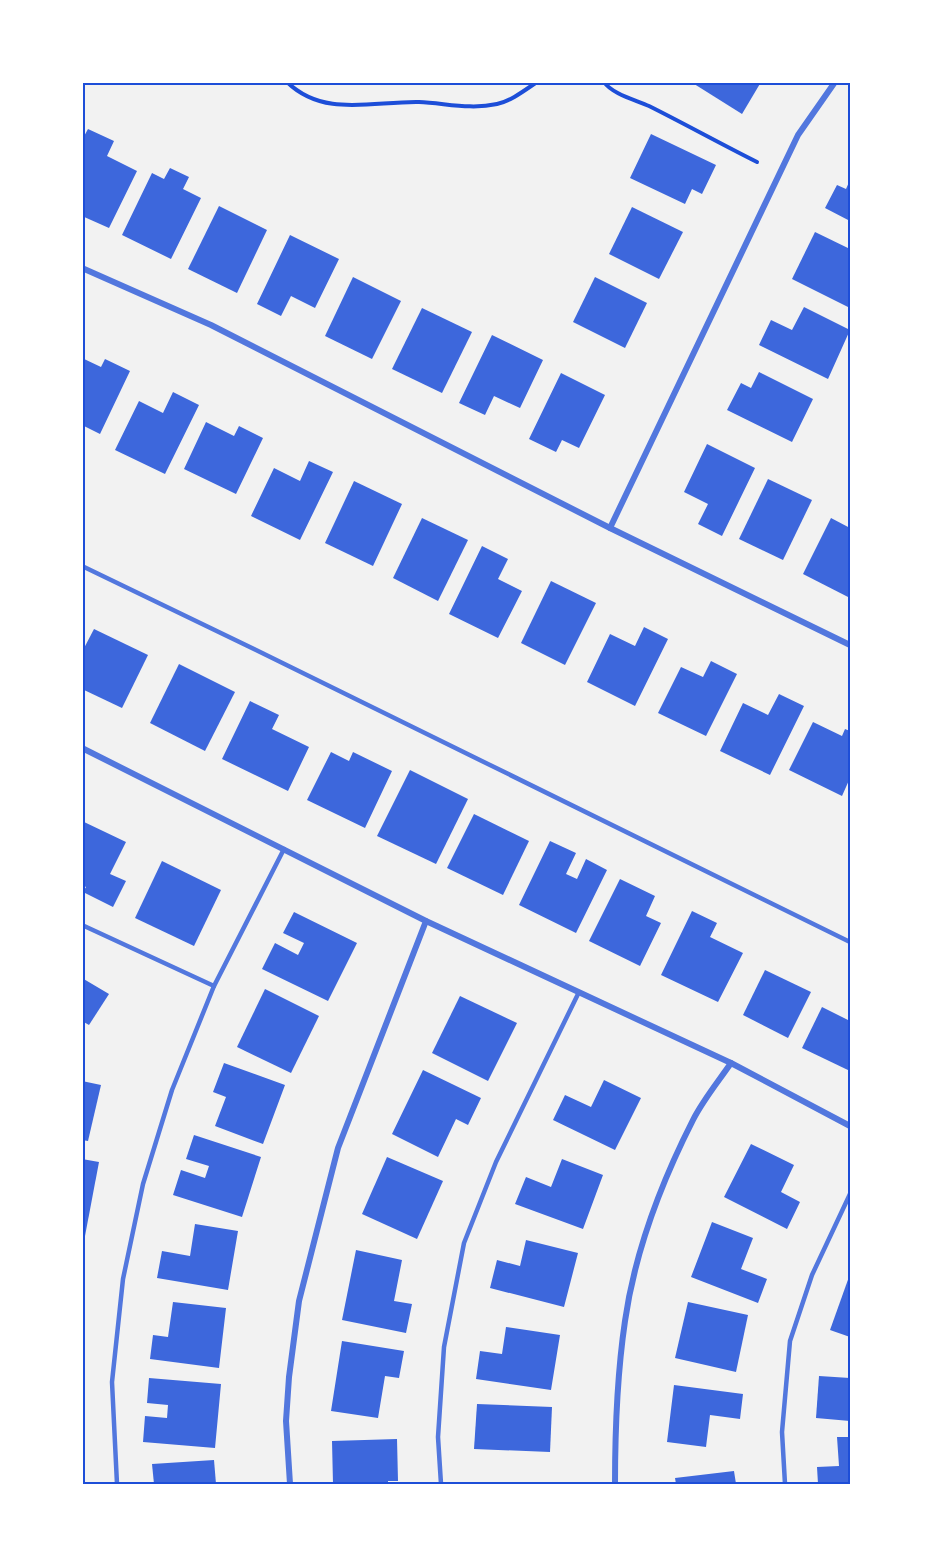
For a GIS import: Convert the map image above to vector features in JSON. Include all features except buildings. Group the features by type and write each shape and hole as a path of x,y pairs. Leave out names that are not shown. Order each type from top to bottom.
{"street":[{"path":"610,528 798,135 835,82"},
{"path":"82,268 211,325 610,528 850,645"},
{"path":"82,748 426,921 731,1063 850,1126"},
{"path":"290,1485 286,1422 299,1300 338,1149 426,921"},
{"path":"615,1485 618,1379 625,1319 638,1256 659,1192 694,1118 731,1063"}],"lane":[{"path":"82,566 850,942"},
{"path":"117,1485 112,1382 123,1279 143,1184 172,1090 214,986 284,849"},
{"path":"82,925 214,986"},
{"path":"441,1485 438,1437 444,1347 464,1243 496,1162 579,992"},
{"path":"785,1485 782,1432 790,1341 812,1275 850,1194"}],"path":[{"path":"287,82 308,98 323,103 348,106 419,102 464,107 501,103 537,82"},
{"path":"604,82 616,92 647,105 757,162"}]}
